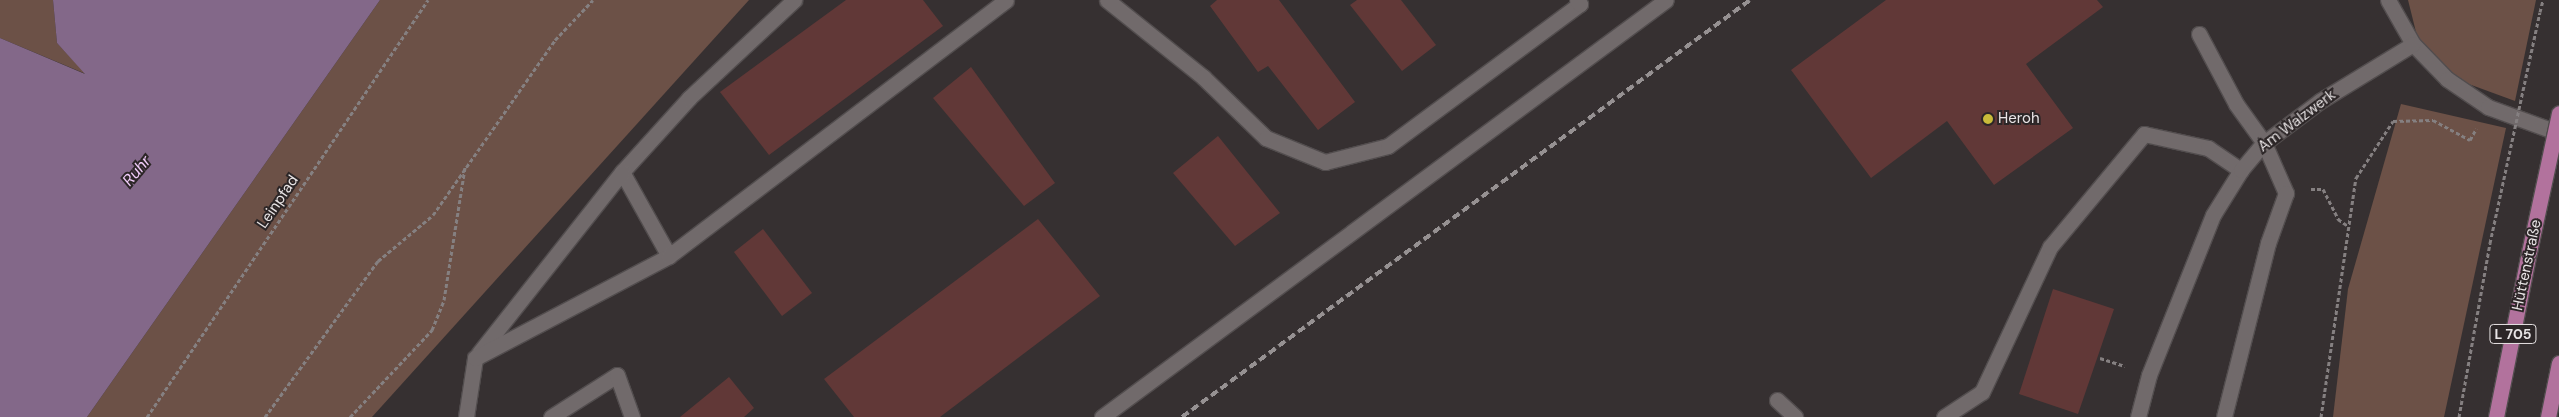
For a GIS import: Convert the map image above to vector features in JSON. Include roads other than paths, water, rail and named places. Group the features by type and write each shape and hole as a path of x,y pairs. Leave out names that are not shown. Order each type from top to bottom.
{"main road":[{"name":"Hüttenstraße","path":"2496,417 2559,113"},
{"path":"2548,417 2559,363"}],"street":[{"path":"466,417 474,358 622,172 689,98 794,0"},
{"path":"474,358 669,256 1006,0"},
{"path":"1107,0 1203,77 1266,138 1325,162 1388,146 1580,4 1577,0"},
{"path":"1102,417 1666,0"},
{"path":"2388,0 2413,44 2447,79 2488,107 2559,133"},
{"path":"2199,34 2236,104 2264,143 2286,186 2224,417"},
{"name":"Am Walzwerk","path":"2138,417 2150,375 2213,215 2241,170 2264,143 2320,101 2413,44"},
{"path":"1944,417 1982,392 2050,247 2144,134 2208,148 2241,170"},
{"path":"622,172 669,256"},
{"path":"551,417 617,375 632,417"},
{"path":"1777,400 1794,417"}],"water":[{"name":"Ruhr","path":"53,0 380,0 87,417 0,417 0,38 85,74 57,43"}],"railway":[{"path":"1182,417 1750,0"}],"place":[{"name":"Heroh","path":"1988,119"}]}
